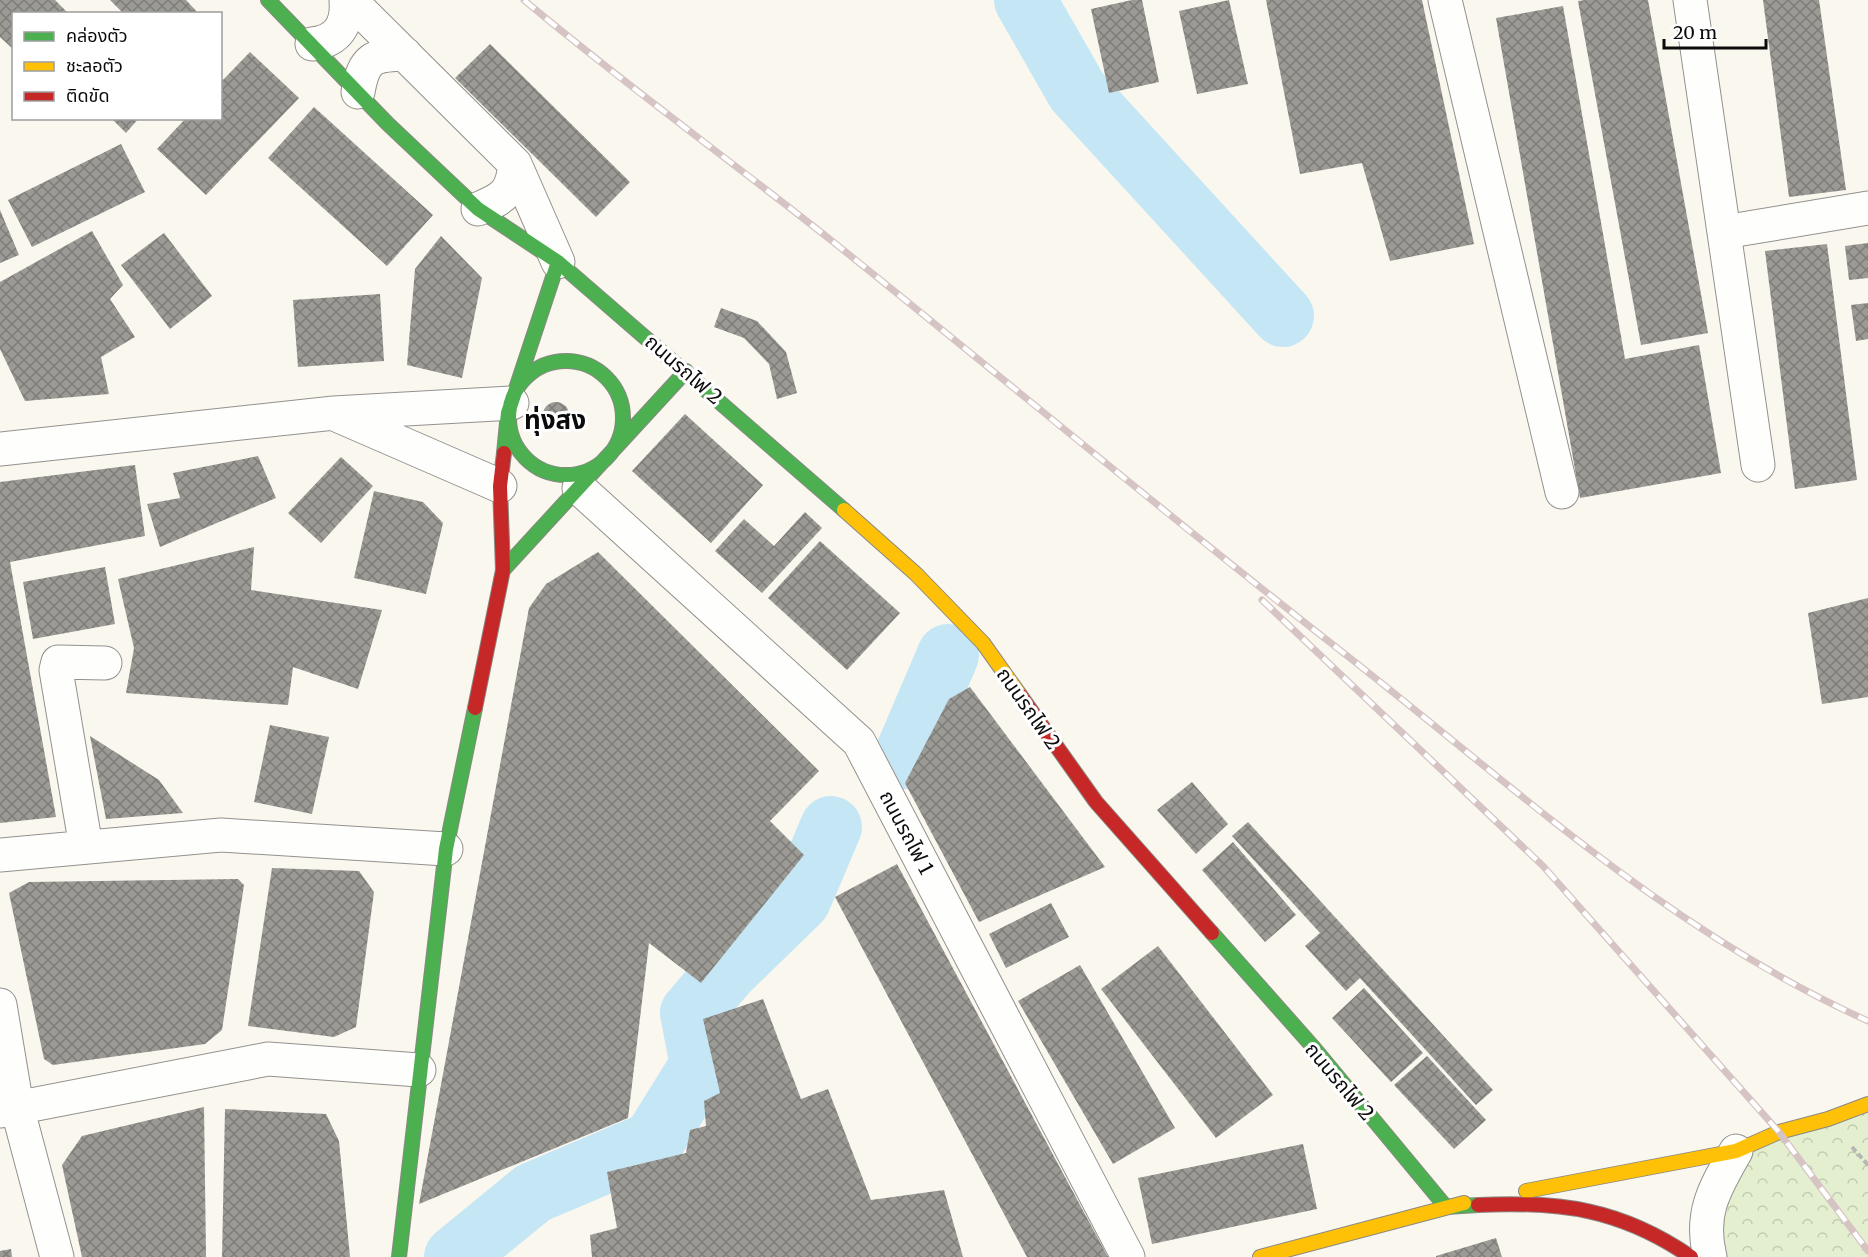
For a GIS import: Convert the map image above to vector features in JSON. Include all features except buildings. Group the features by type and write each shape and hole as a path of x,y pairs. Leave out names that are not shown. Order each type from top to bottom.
{"street":[{"name":"ถนนรถไฟ 2","path":"268,0 478,209 558,262 686,371 916,574 983,643 1096,802 1314,1048 1446,1207"},
{"name":"ถนนรถไฟ 2","path":"348,0 515,164 558,262"},
{"path":"312,44 322,43 342,31 347,16 348,0"},
{"path":"1445,0 1562,492"},
{"path":"1690,0 1758,465"},
{"path":"358,92 361,74 368,61 381,55 405,54"},
{"path":"478,209 495,202 507,193 513,184 515,164"},
{"path":"1724,232 1868,208"},
{"path":"399,1257 446,849 503,570 500,486 508,413 558,262"},
{"path":"571,362 596,369 614,387 623,412 620,438 605,460 582,473 569,475 549,471 531,463 521,453 512,436 509,416 512,403 524,380 545,365 571,362"},
{"path":"503,570 686,371"},
{"path":"0,449 334,413 512,403"},
{"path":"334,413 500,486"},
{"name":"ถนนรถไฟ 1","path":"579,488 859,742 1128,1257"},
{"path":"86,848 56,670 58,662 105,663"},
{"path":"0,855 221,836 446,849"},
{"path":"0,1005 9,1109 57,1257"},
{"path":"9,1109 268,1059 419,1070"},
{"path":"1260,1257 1446,1207 1736,1151 1779,1132 1828,1119 1868,1104"},
{"path":"1710,1257 1706,1241 1712,1192 1736,1151"},
{"path":"1446,1207 1569,1206 1638,1226 1669,1241 1691,1257"}],"green space":[{"path":"1868,1104 1868,1257 1710,1257 1736,1151"}],"waterway":[{"path":"1025,0 1077,91 1283,316"},
{"path":"904,758 948,655"},
{"path":"455,1257 533,1193 653,1142 701,1065 691,1013 727,971 800,900 831,827"}],"railway":[{"path":"524,0 600,62 832,241 1213,550 1593,852 1724,943 1794,984 1868,1021"},
{"path":"1262,600 1543,866 1779,1132 1868,1251"}],"traffic: fast":[{"path":"268,0 388,124 478,209 558,262 844,510"},
{"path":"504,453 508,413 558,262"},
{"path":"566,361 588,366 606,378 618,396 623,418 618,440 606,458 588,470 566,475 544,470 526,458 514,440 509,418 514,396 526,378 544,366 566,361"},
{"path":"503,570 686,371"},
{"path":"399,1257 446,849 475,708"},
{"path":"1212,933 1314,1048 1446,1207 1478,1205"}],"traffic: slow":[{"path":"844,510 916,574 983,643 1020,695"},
{"path":"1526,1191 1736,1151 1779,1132 1828,1119 1868,1104"},
{"path":"1260,1257 1464,1203"}],"traffic: jam":[{"path":"475,708 503,570 500,486 504,453"},
{"path":"1020,695 1096,802 1212,933"},
{"path":"1478,1205 1563,1207 1615,1218 1640,1228 1691,1257"}],"district":[{"name":"ทุ่งสง","path":"555,419"}]}
